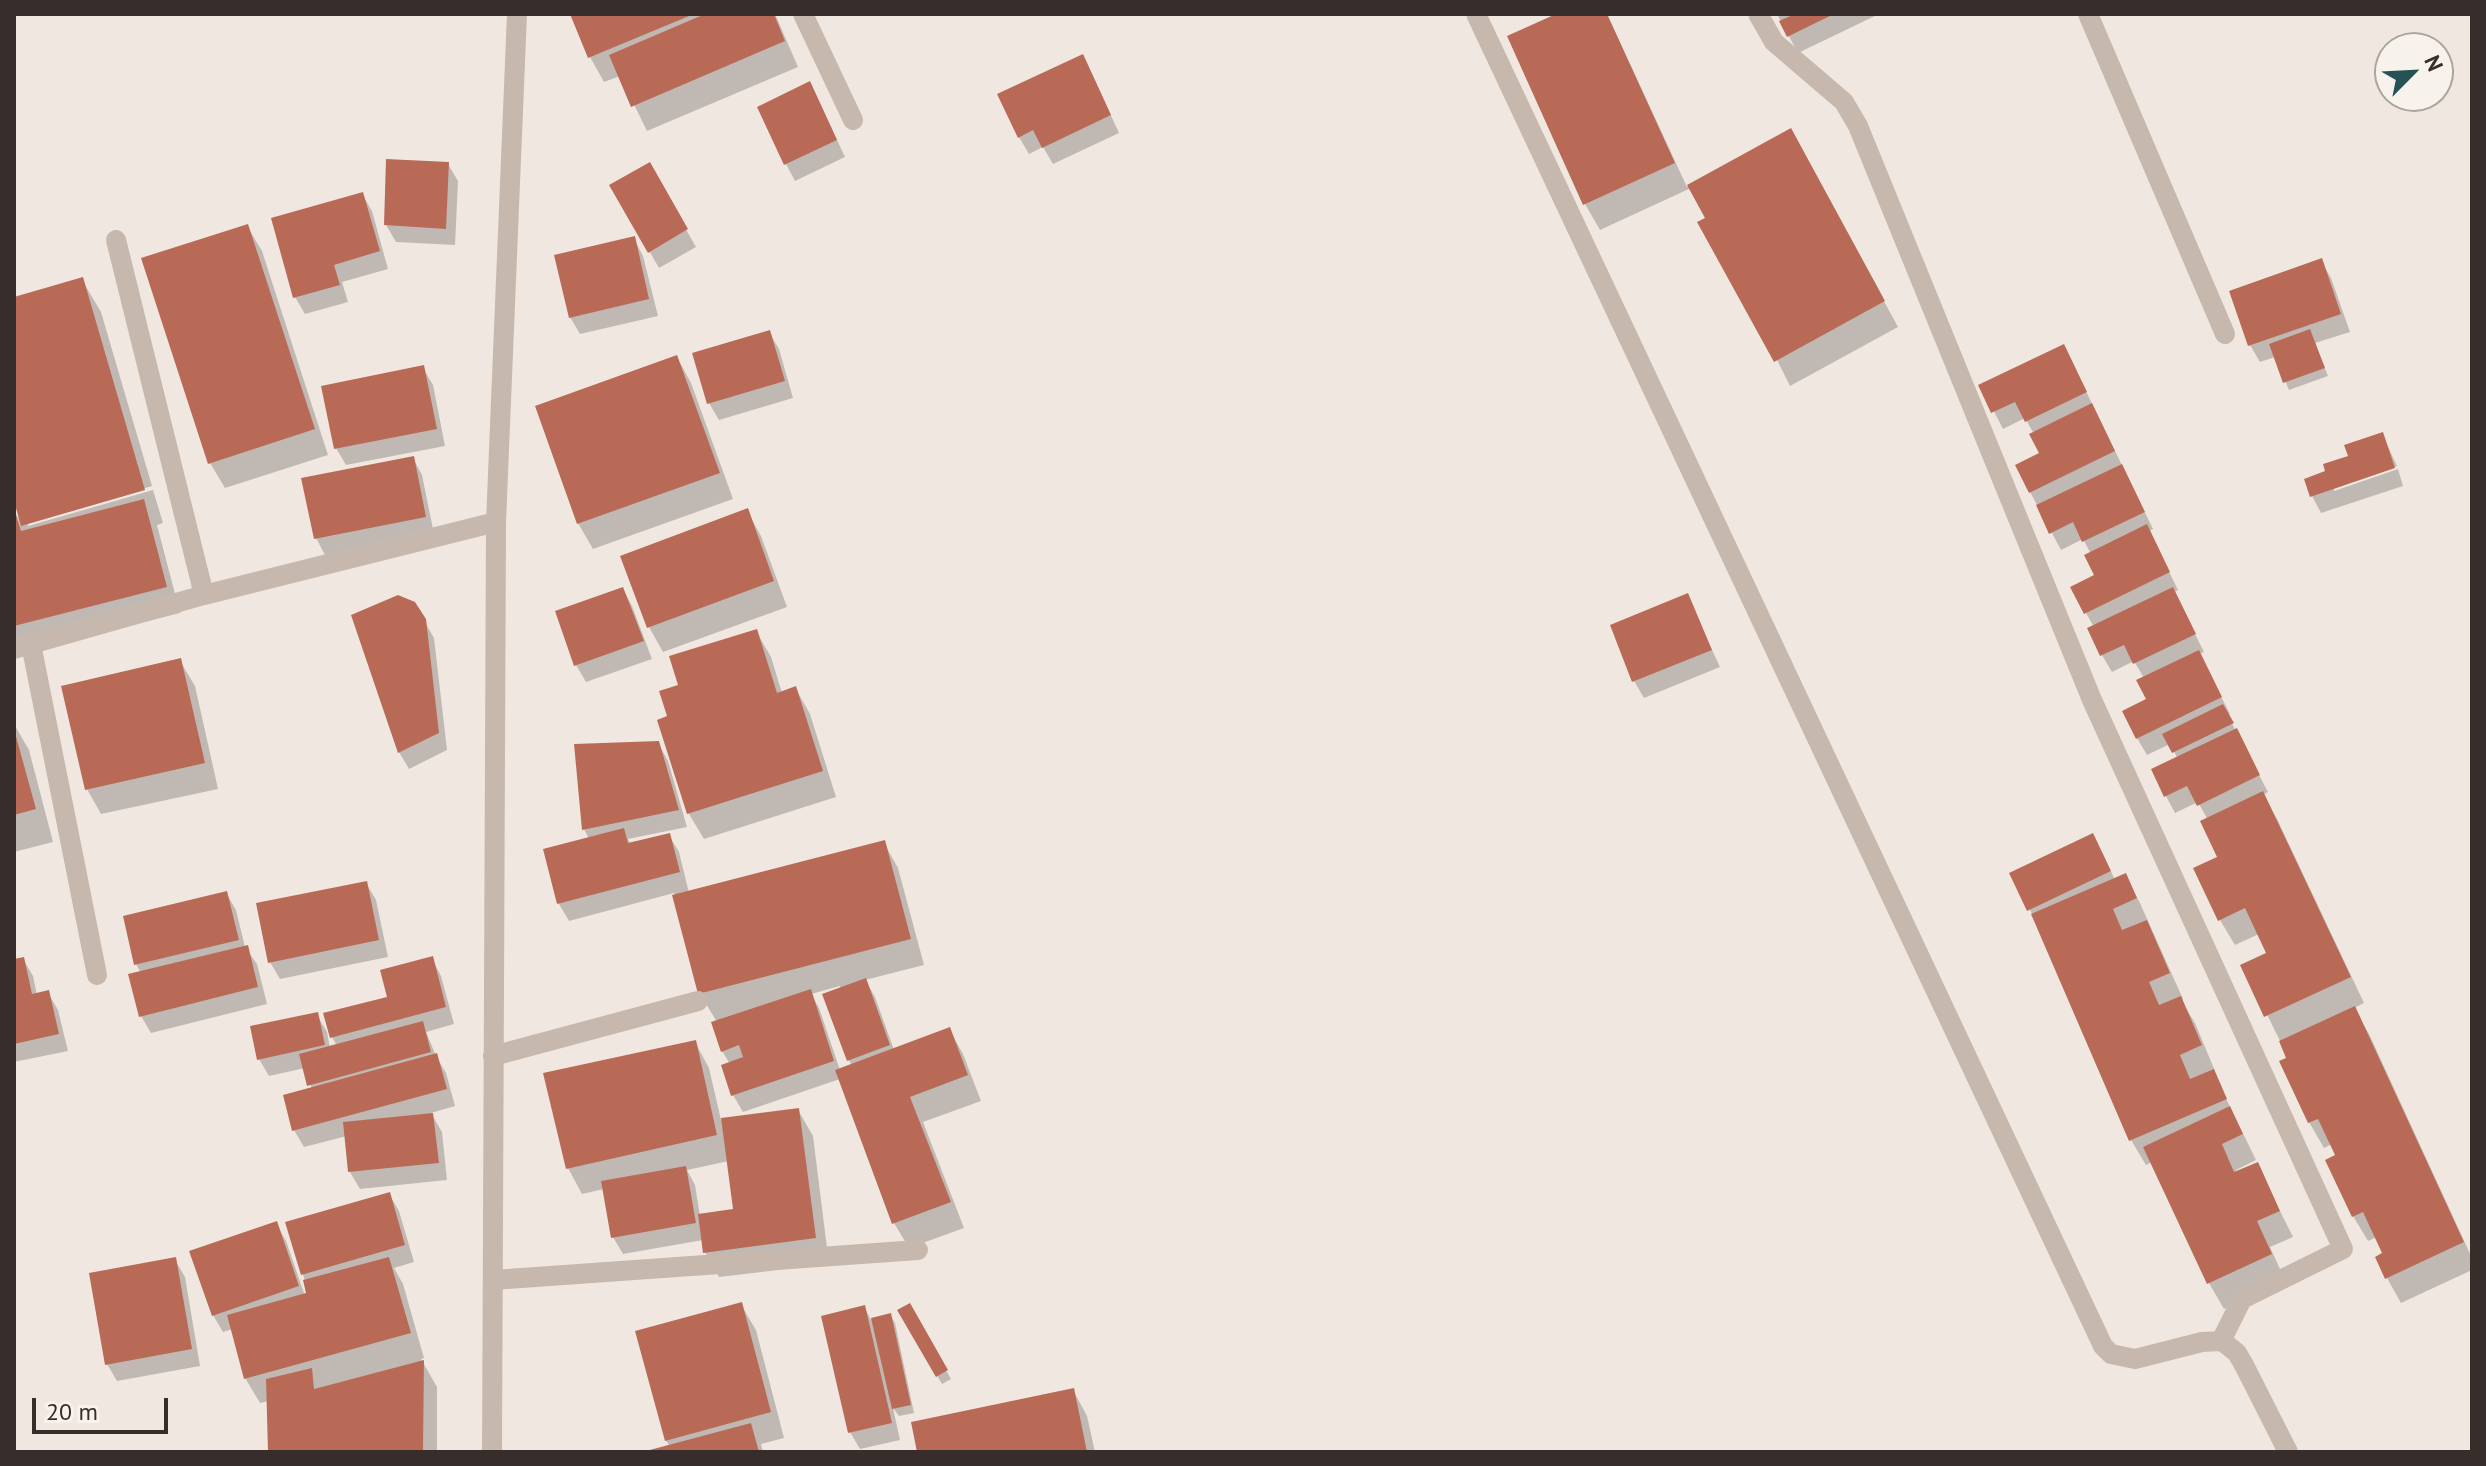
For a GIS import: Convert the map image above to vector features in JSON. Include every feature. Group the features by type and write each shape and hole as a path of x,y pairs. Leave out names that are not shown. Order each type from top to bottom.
{"street":[{"path":"492,1452 496,522 517,14"},
{"path":"803,14 853,120"},
{"path":"1476,14 2103,1346 2111,1354 2135,1359 2202,1342 2221,1341 2237,1353 2288,1452"},
{"path":"1758,14 1774,42 1844,102 1858,126 2092,700 2343,1249 2242,1299 2221,1341"},
{"path":"2088,14 2225,334"},
{"path":"116,240 204,595"},
{"path":"97,975 22,646 204,595 496,522"},
{"path":"493,1056 698,1001"},
{"path":"493,1280 918,1250"}],"building":[{"path":"570,14 694,14 588,58"},
{"path":"705,14 774,14 785,41 631,107 609,55"},
{"path":"1556,14 1607,14 1675,163 1583,205 1507,36"},
{"path":"1795,14 1834,14 1787,37 1779,21"},
{"path":"1083,54 1111,115 1042,148 1033,130 1018,138 997,94"},
{"path":"810,81 837,140 784,165 757,107"},
{"path":"1791,128 1885,301 1774,362 1697,222 1705,218 1687,185"},
{"path":"386,159 449,162 446,229 384,225"},
{"path":"650,162 688,229 648,253 609,185"},
{"path":"363,192 380,251 334,265 340,285 293,298 271,218"},
{"path":"248,224 315,429 208,464 141,258"},
{"path":"635,236 649,299 569,318 554,255"},
{"path":"2322,258 2341,314 2248,346 2229,291"},
{"path":"83,277 145,490 21,526 14,501 14,297"},
{"path":"2310,329 2325,368 2283,383 2269,344"},
{"path":"770,330 785,381 707,404 692,353"},
{"path":"2064,344 2087,392 2025,422 2015,402 1991,413 1978,385"},
{"path":"677,355 720,473 577,524 535,406"},
{"path":"424,365 437,429 334,449 321,386"},
{"path":"2092,403 2115,451 2029,493 2015,465 2039,453 2029,434"},
{"path":"2383,432 2395,468 2310,497 2304,479 2325,471 2323,464 2348,456 2344,445"},
{"path":"414,456 426,517 314,539 301,478"},
{"path":"2122,464 2145,512 2082,542 2073,522 2049,534 2036,505"},
{"path":"144,499 167,587 14,626 14,509 21,531"},
{"path":"748,508 774,581 647,628 620,556"},
{"path":"2147,524 2170,572 2084,614 2070,587 2094,575 2084,555"},
{"path":"623,587 644,641 574,666 555,611"},
{"path":"2173,587 2196,634 2133,664 2124,645 2100,656 2087,628"},
{"path":"1688,593 1712,650 1632,682 1610,625"},
{"path":"398,595 415,602 426,619 439,733 398,753 351,615"},
{"path":"757,629 777,693 796,686 823,771 687,814 657,720 667,716 659,691 678,685 669,656"},
{"path":"2199,650 2222,697 2136,739 2122,711 2146,699 2136,680"},
{"path":"181,658 205,763 85,790 61,686"},
{"path":"2223,704 2234,723 2172,753 2162,734"},
{"path":"2237,728 2260,775 2197,806 2187,786 2164,797 2151,769"},
{"path":"14,729 36,809 14,815"},
{"path":"659,741 679,810 582,830 574,744"},
{"path":"2263,791 2351,977 2264,1017 2240,965 2266,953 2245,908 2218,921 2193,868 2217,857 2200,821"},
{"path":"624,828 628,843 670,833 680,872 557,904 543,849"},
{"path":"2093,833 2111,871 2027,911 2009,873"},
{"path":"885,840 911,939 698,994 672,895"},
{"path":"2126,873 2137,898 2113,909 2122,930 2147,920 2170,973 2149,982 2159,1005 2181,996 2202,1045 2180,1055 2190,1079 2214,1069 2227,1099 2129,1141 2031,914"},
{"path":"367,881 379,940 268,963 256,903"},
{"path":"227,891 239,940 134,965 123,916"},
{"path":"248,945 258,987 139,1017 128,974"},
{"path":"433,956 446,1007 330,1038 323,1013 387,997 380,970"},
{"path":"24,957 32,994 49,990 59,1034 14,1044 14,959"},
{"path":"866,978 890,1045 847,1061 822,994"},
{"path":"811,989 834,1061 731,1096 721,1065 743,1057 739,1045 721,1052 711,1022"},
{"path":"2355,1006 2464,1242 2385,1279 2375,1257 2382,1253 2363,1212 2352,1217 2325,1160 2335,1155 2318,1119 2308,1123 2279,1061 2286,1058 2279,1041"},
{"path":"318,1012 325,1045 257,1060 250,1026"},
{"path":"423,1021 431,1052 307,1086 299,1054"},
{"path":"950,1027 968,1075 910,1097 951,1202 892,1224 835,1070"},
{"path":"696,1040 717,1135 566,1169 543,1073"},
{"path":"437,1053 447,1089 292,1131 283,1095"},
{"path":"2230,1106 2243,1134 2222,1144 2234,1172 2258,1162 2280,1211 2257,1221 2272,1254 2207,1284 2143,1147"},
{"path":"799,1108 816,1238 703,1253 698,1214 733,1209 721,1118"},
{"path":"433,1113 439,1163 348,1172 343,1122"},
{"path":"686,1166 696,1223 611,1238 601,1181"},
{"path":"390,1192 405,1245 301,1275 285,1222"},
{"path":"277,1221 299,1286 212,1316 189,1251"},
{"path":"176,1257 192,1349 105,1365 89,1273"},
{"path":"389,1257 411,1333 244,1379 227,1315 306,1293 303,1280"},
{"path":"742,1302 771,1412 665,1441 635,1331"},
{"path":"910,1303 948,1370 936,1377 897,1310"},
{"path":"865,1305 892,1423 848,1433 821,1316"},
{"path":"891,1313 911,1405 892,1409 871,1318"},
{"path":"424,1360 423,1452 268,1452 266,1379 312,1368 314,1389"},
{"path":"1074,1388 1087,1452 917,1452 911,1422"},
{"path":"751,1423 759,1452 646,1452 646,1451"}]}
